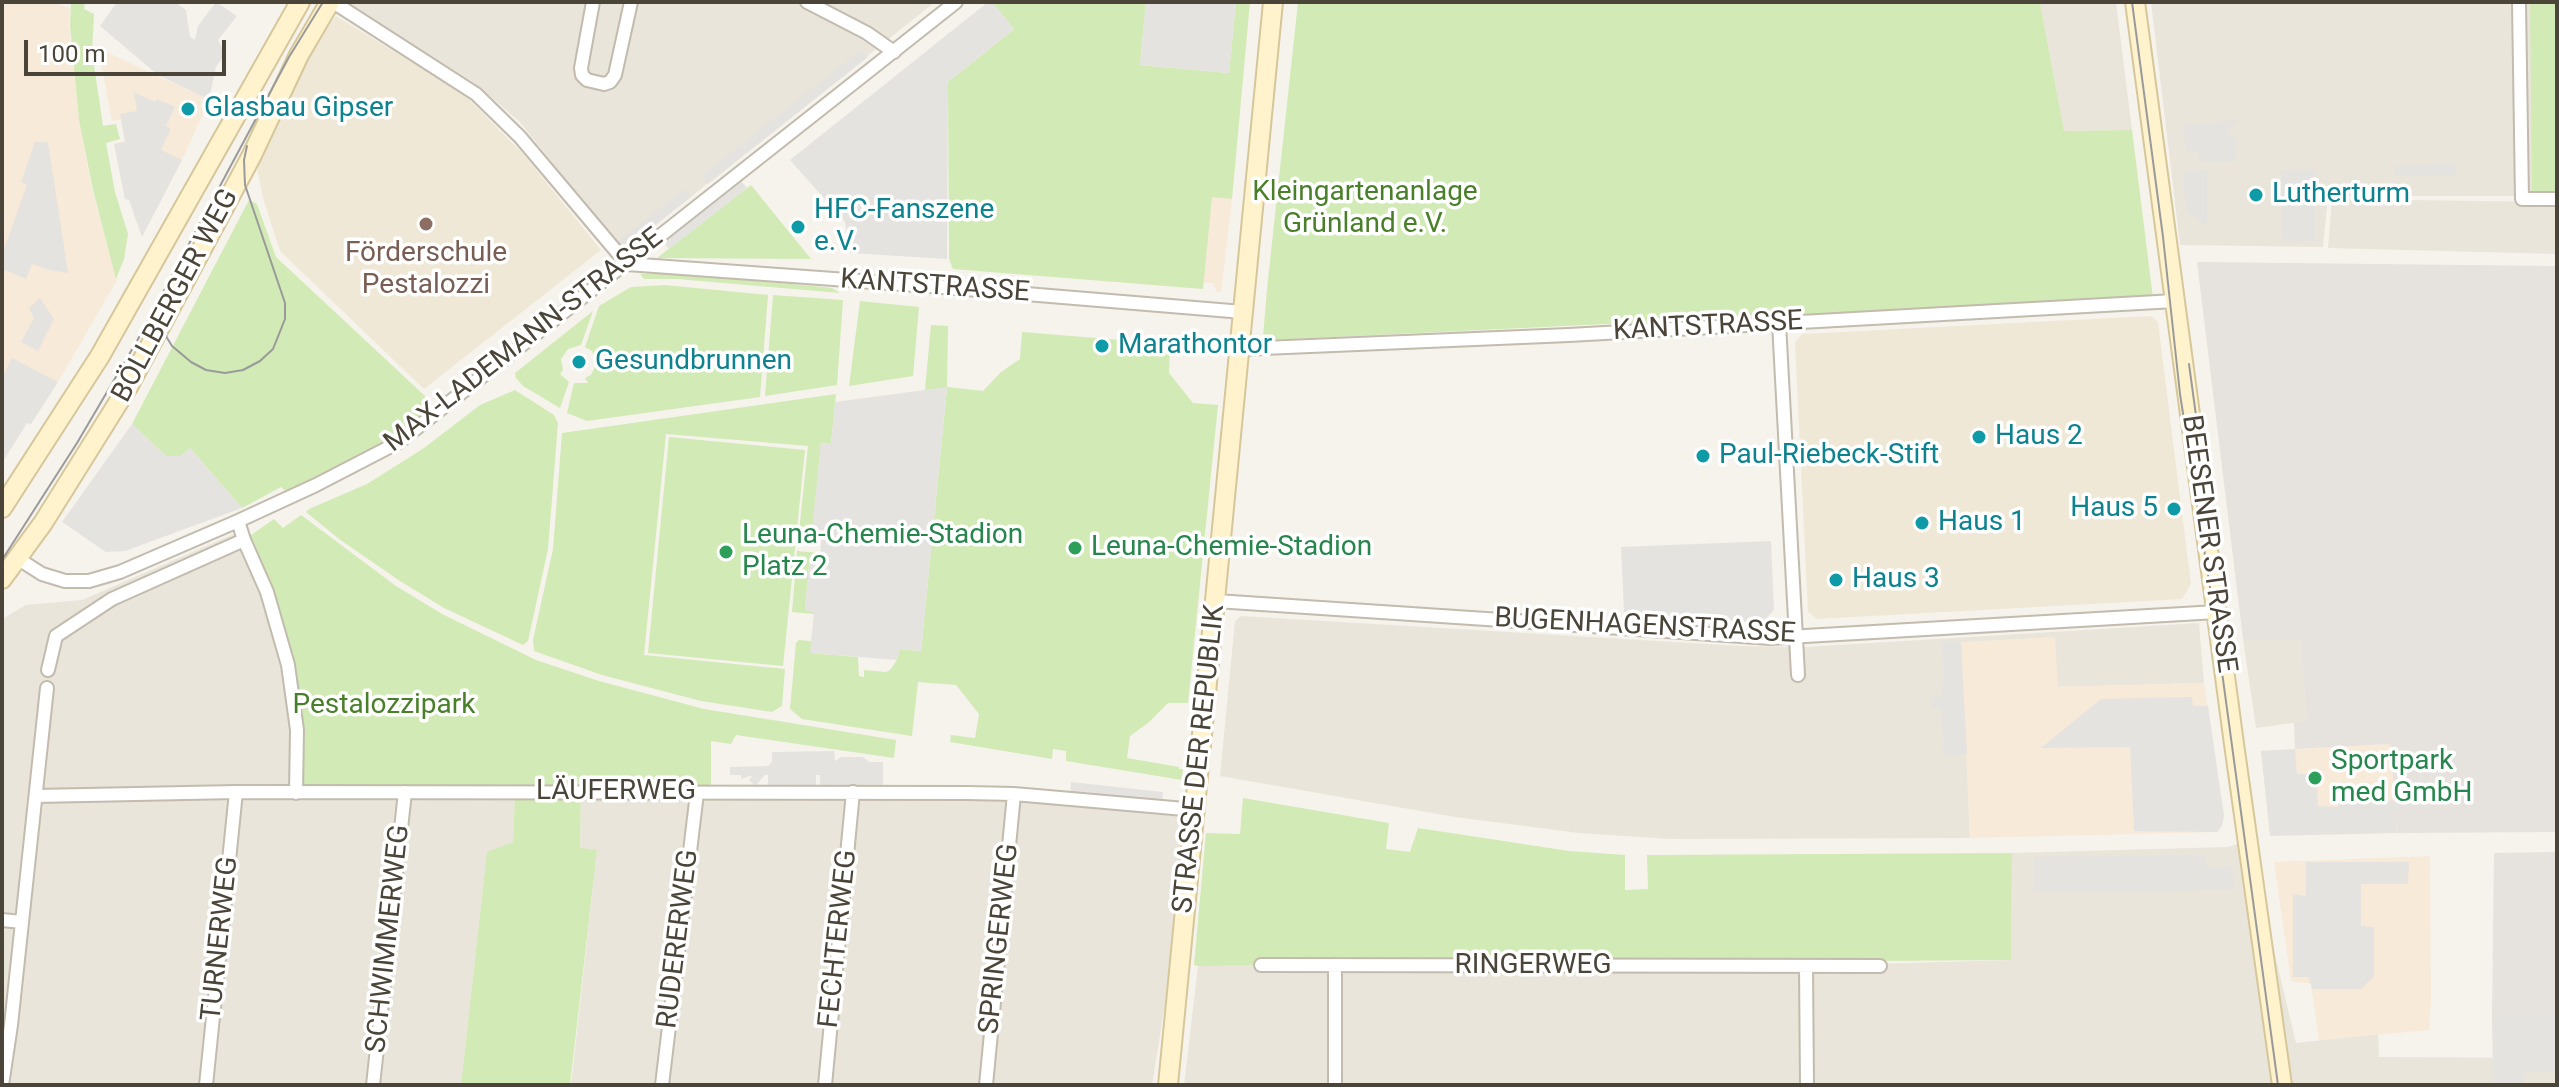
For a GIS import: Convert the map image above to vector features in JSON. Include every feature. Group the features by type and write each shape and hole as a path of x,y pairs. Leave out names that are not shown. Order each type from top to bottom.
{"street":[{"name":"BÖLLBERGER WEG","path":"2,508 100,356 300,2"},
{"name":"BÖLLBERGER WEG","path":"2,579 9,553 43,523 128,387 252,155 299,55 331,2"},
{"path":"331,2 476,94 520,137 627,264"},
{"path":"593,2 581,68 587,80 604,84 615,75 631,2"},
{"path":"807,2 867,33 894,52"},
{"name":"MAX-LADEMANN-STRASSE","path":"9,553 42,574 65,581 89,581 120,572 238,521 399,442 956,2"},
{"name":"STRASSE DER REPUBLIK","path":"1168,1085 1273,2"},
{"name":"BEESENER STRASSE","path":"2135,2 2282,1085"},
{"path":"2519,2 2522,199 2557,199"},
{"name":"KANTSTRASSE","path":"627,264 1243,312"},
{"name":"KANTSTRASSE","path":"1240,349 2175,301"},
{"path":"1779,323 1798,675"},
{"path":"238,521 267,592 288,665 297,730 296,793"},
{"path":"48,670 56,636 112,599 244,540"},
{"name":"BUGENHAGENSTRASSE","path":"1216,601 1771,638 2217,612"},
{"path":"2,1085 47,688"},
{"name":"LÄUFERWEG","path":"36,796 236,792 853,792 1014,794 1196,810"},
{"name":"TURNERWEG","path":"206,1085 236,792"},
{"name":"SCHWIMMERWEG","path":"373,1085 405,792"},
{"name":"FECHTERWEG","path":"825,1085 853,792"},
{"name":"RUDERERWEG","path":"662,1085 697,793"},
{"name":"SPRINGERWEG","path":"986,1085 1014,794"},
{"path":"2,920 22,922"},
{"name":"RINGERWEG","path":"1261,965 1880,966"},
{"path":"1335,965 1335,1085"},
{"path":"1806,966 1807,1085"}],"shaded area":[{"path":"2,2 50,2 70,8 79,119 92,190 117,280 58,382 2,463"},
{"path":"117,2 175,2 186,10 190,37 195,40 198,26 216,2 237,16 218,40 225,54 216,67 209,100 158,75 100,26"},
{"path":"345,2 935,2 623,251 519,121 473,82"},
{"path":"988,2 992,2 1014,29 948,82 947,259 850,253 845,222 790,160"},
{"path":"1146,2 1236,2 1229,73 1140,65"},
{"path":"2040,2 2116,2 2132,130 2064,131"},
{"path":"2151,2 2557,2 2557,196 2328,196 2323,247 2180,245"},
{"name":"Förderschule Pestalozzi","path":"336,16 471,101 524,155 601,250 424,389 280,251 263,198 256,163 319,39"},
{"path":"98,48 209,100 142,237 129,200 125,199 114,144 125,141 121,119 112,121"},
{"path":"861,50 868,57 708,184 701,176"},
{"path":"134,92 175,107 166,126 171,129 161,150 182,160 142,237 129,200 125,199 114,144 125,142 120,114 137,111"},
{"path":"2238,120 2226,132 2237,137 2235,162 2199,162 2198,151 2187,153 2183,126"},
{"path":"35,142 48,142 68,273 32,264 26,279 2,269 2,255 27,185 21,182"},
{"path":"2456,164 2456,175 2395,176 2395,165"},
{"path":"2315,169 2315,241 2282,241 2281,170"},
{"path":"2207,170 2207,226 2187,212 2182,171"},
{"path":"740,180 747,188 669,249 661,240"},
{"path":"684,189 691,197 623,251 616,243"},
{"path":"1212,196 1232,199 1221,292 1217,292 1213,283 1203,283"},
{"path":"2332,199 2557,202 2557,254 2328,248"},
{"path":"2197,262 2557,266 2557,832 2398,833 2390,744 2295,749 2294,723 2307,721 2300,639 2243,639"},
{"path":"40,298 54,319 38,351 21,342 34,318 29,308"},
{"path":"2151,316 2158,322 2191,584 2182,599 1817,619 1808,612 1795,342 1802,334"},
{"path":"12,358 58,382 2,463 2,378"},
{"path":"947,387 921,651 900,649 897,660 810,653 814,612 805,610 810,556 820,556 822,531 812,530 821,443 831,444 835,402"},
{"path":"132,424 166,456 181,456 190,448 242,508 125,551 106,552 62,522"},
{"path":"236,533 515,792 513,842 487,853 461,1085 2,1085 2,619 26,605 82,600"},
{"path":"1771,541 1774,610 1762,623 1624,612 1621,547"},
{"path":"1241,616 1741,646 1806,647 2199,623 2204,683 2057,687 1962,642 1970,838 1670,839 1579,833 1455,817 1220,776 1235,621"},
{"path":"2055,637 2058,687 2204,683 2224,816 2217,832 1970,838 1961,642"},
{"path":"2243,639 2300,639 2307,721 2256,728"},
{"path":"1942,642 1961,642 1967,754 1944,755 1941,708 1931,708 1931,697 1941,697 1941,685 1944,684"},
{"path":"2192,697 2193,706 2208,706 2224,816 2217,832 2134,831 2130,747 2041,748 2101,699"},
{"path":"2391,744 2396,816 2270,835 2261,751"},
{"path":"2295,749 2297,774 2313,774 2313,781 2317,781 2318,806 2338,807 2338,795 2384,793 2385,801 2396,800 2398,833 2270,836 2261,751"},
{"path":"834,751 835,761 841,757 863,757 869,762 883,762 883,785 820,785 820,775 816,775 816,785 768,785 768,775 765,775 755,786 749,780 753,775 741,779 741,775 730,775 730,767 768,766 772,762 772,752"},
{"path":"1071,782 1163,792 1162,803 1070,794"},
{"path":"581,792 1014,794 1196,810 1152,1085 571,1085 597,850 580,849"},
{"path":"2248,841 2296,1043 2378,1034 2379,1057 2557,1058 2557,1085 1184,1085 1198,966 1806,966 2011,960 2012,853 2227,847"},
{"path":"2557,852 2557,1018 2492,1017 2494,853"},
{"path":"2206,855 2206,867 2231,866 2235,890 2034,892 2034,857"},
{"path":"2430,856 2429,1030 2319,1040 2311,984 2291,981 2274,862"},
{"path":"2306,862 2409,862 2408,884 2361,884 2361,926 2374,927 2374,976 2361,989 2312,989 2309,977 2293,977 2293,894 2306,896"},
{"path":"2557,1015 2557,1072 2525,1072 2524,1085 2493,1085 2492,1017"}],"green space":[{"path":"71,2 85,2 84,9 94,14 92,51 103,126 116,124 120,139 106,143 115,192 128,234 124,259 116,279 79,120 70,26"},
{"path":"992,2 1146,2 1140,65 1229,73 1236,2 1250,2 1232,199 1212,197 1203,289 953,269 949,259 948,82 1014,29"},
{"name":"Kleingartenanlage Grünland e.V.","path":"1298,2 2040,2 2064,131 2132,130 2153,298 1271,340 1263,337"},
{"path":"2530,2 2557,2 2557,196 2532,196"},
{"path":"751,185 811,259 657,258"},
{"path":"249,200 257,204 276,257 425,396 427,405 425,414 397,436 298,487 287,492 281,487 242,508 190,448 181,456 166,456 132,424"},
{"path":"668,273 824,287 840,293 644,279 640,274"},
{"path":"665,285 768,295 760,397 587,421 567,413 574,383 588,383 585,378 591,375 597,363 592,351 585,347 599,306 631,287"},
{"path":"773,295 843,300 837,385 765,396"},
{"path":"860,301 919,307 913,376 849,386"},
{"path":"593,311 581,345 568,349 561,359 563,370 560,374 569,382 560,408 523,386 515,373"},
{"name":"Leuna-Chemie-Stadion","path":"931,325 948,326 947,387 983,391 1001,372 1020,359 1022,332 1170,344 1169,373 1193,403 1218,405 1188,703 1168,703 1130,736 1127,758 1179,767 1183,769 1182,780 1066,761 1066,751 1053,749 1052,759 950,742 951,735 975,738 979,714 956,685 918,682 912,736 802,719 790,709 796,643 799,640 811,641 811,653 858,657 859,676 864,677 864,670 890,670 900,649 921,651 947,388 925,390"},
{"path":"515,390 554,415 558,423 548,549 528,641 523,645 444,608 339,539 306,512 367,484 424,448 480,405"},
{"path":"836,394 831,444 821,443 813,530 822,531 822,535 799,532 808,446 666,434 644,655 785,669 782,706 772,712 701,701 602,675 534,651 533,640 553,549 562,433"},
{"name":"Leuna-Chemie-Stadion Platz 2","path":"669,437 805,450 783,666 648,653"},
{"name":"Pestalozzipark","path":"301,515 396,586 442,614 536,660 599,681 704,709 896,740 894,758 736,735 731,744 711,741 711,792 581,792 580,848 597,850 570,1085 461,1085 487,852 513,842 515,792 296,793 288,665 244,540 274,519 283,528"},
{"path":"797,551 820,553 820,557 810,556 805,610 814,611 814,614 792,612"},
{"path":"1243,798 1389,823 1386,849 1410,852 1418,828 1569,851 1625,855 1625,890 1648,889 1647,855 2012,853 2011,960 1194,965 1206,833 1240,834"}],"tram line":[{"path":"2,560 77,443 137,341 289,57 323,2"},
{"path":"2132,2 2180,394 2214,613 2278,1085"},
{"path":"156,303 161,328 172,346 206,370 225,373 243,370 273,349 285,319 285,303 245,185 247,146"},
{"path":"2189,364 2197,423"}],"place":[{"name":"Glasbau Gipser","path":"188,109"},
{"name":"Lutherturm","path":"2256,195"},
{"name":"Förderschule Pestalozzi","path":"426,224"},
{"name":"HFC-Fanszene e.V.","path":"798,227"},
{"name":"Marathontor","path":"1102,346"},
{"name":"Gesundbrunnen","path":"579,362"},
{"name":"Haus 2","path":"1979,437"},
{"name":"Paul-Riebeck-Stift","path":"1703,456"},
{"name":"Haus 5","path":"2174,509"},
{"name":"Haus 1","path":"1922,523"},
{"name":"Leuna-Chemie-Stadion","path":"1075,548"},
{"name":"Leuna-Chemie-Stadion Platz 2","path":"726,552"},
{"name":"Haus 3","path":"1836,580"},
{"name":"Sportpark med GmbH","path":"2315,778"}]}
